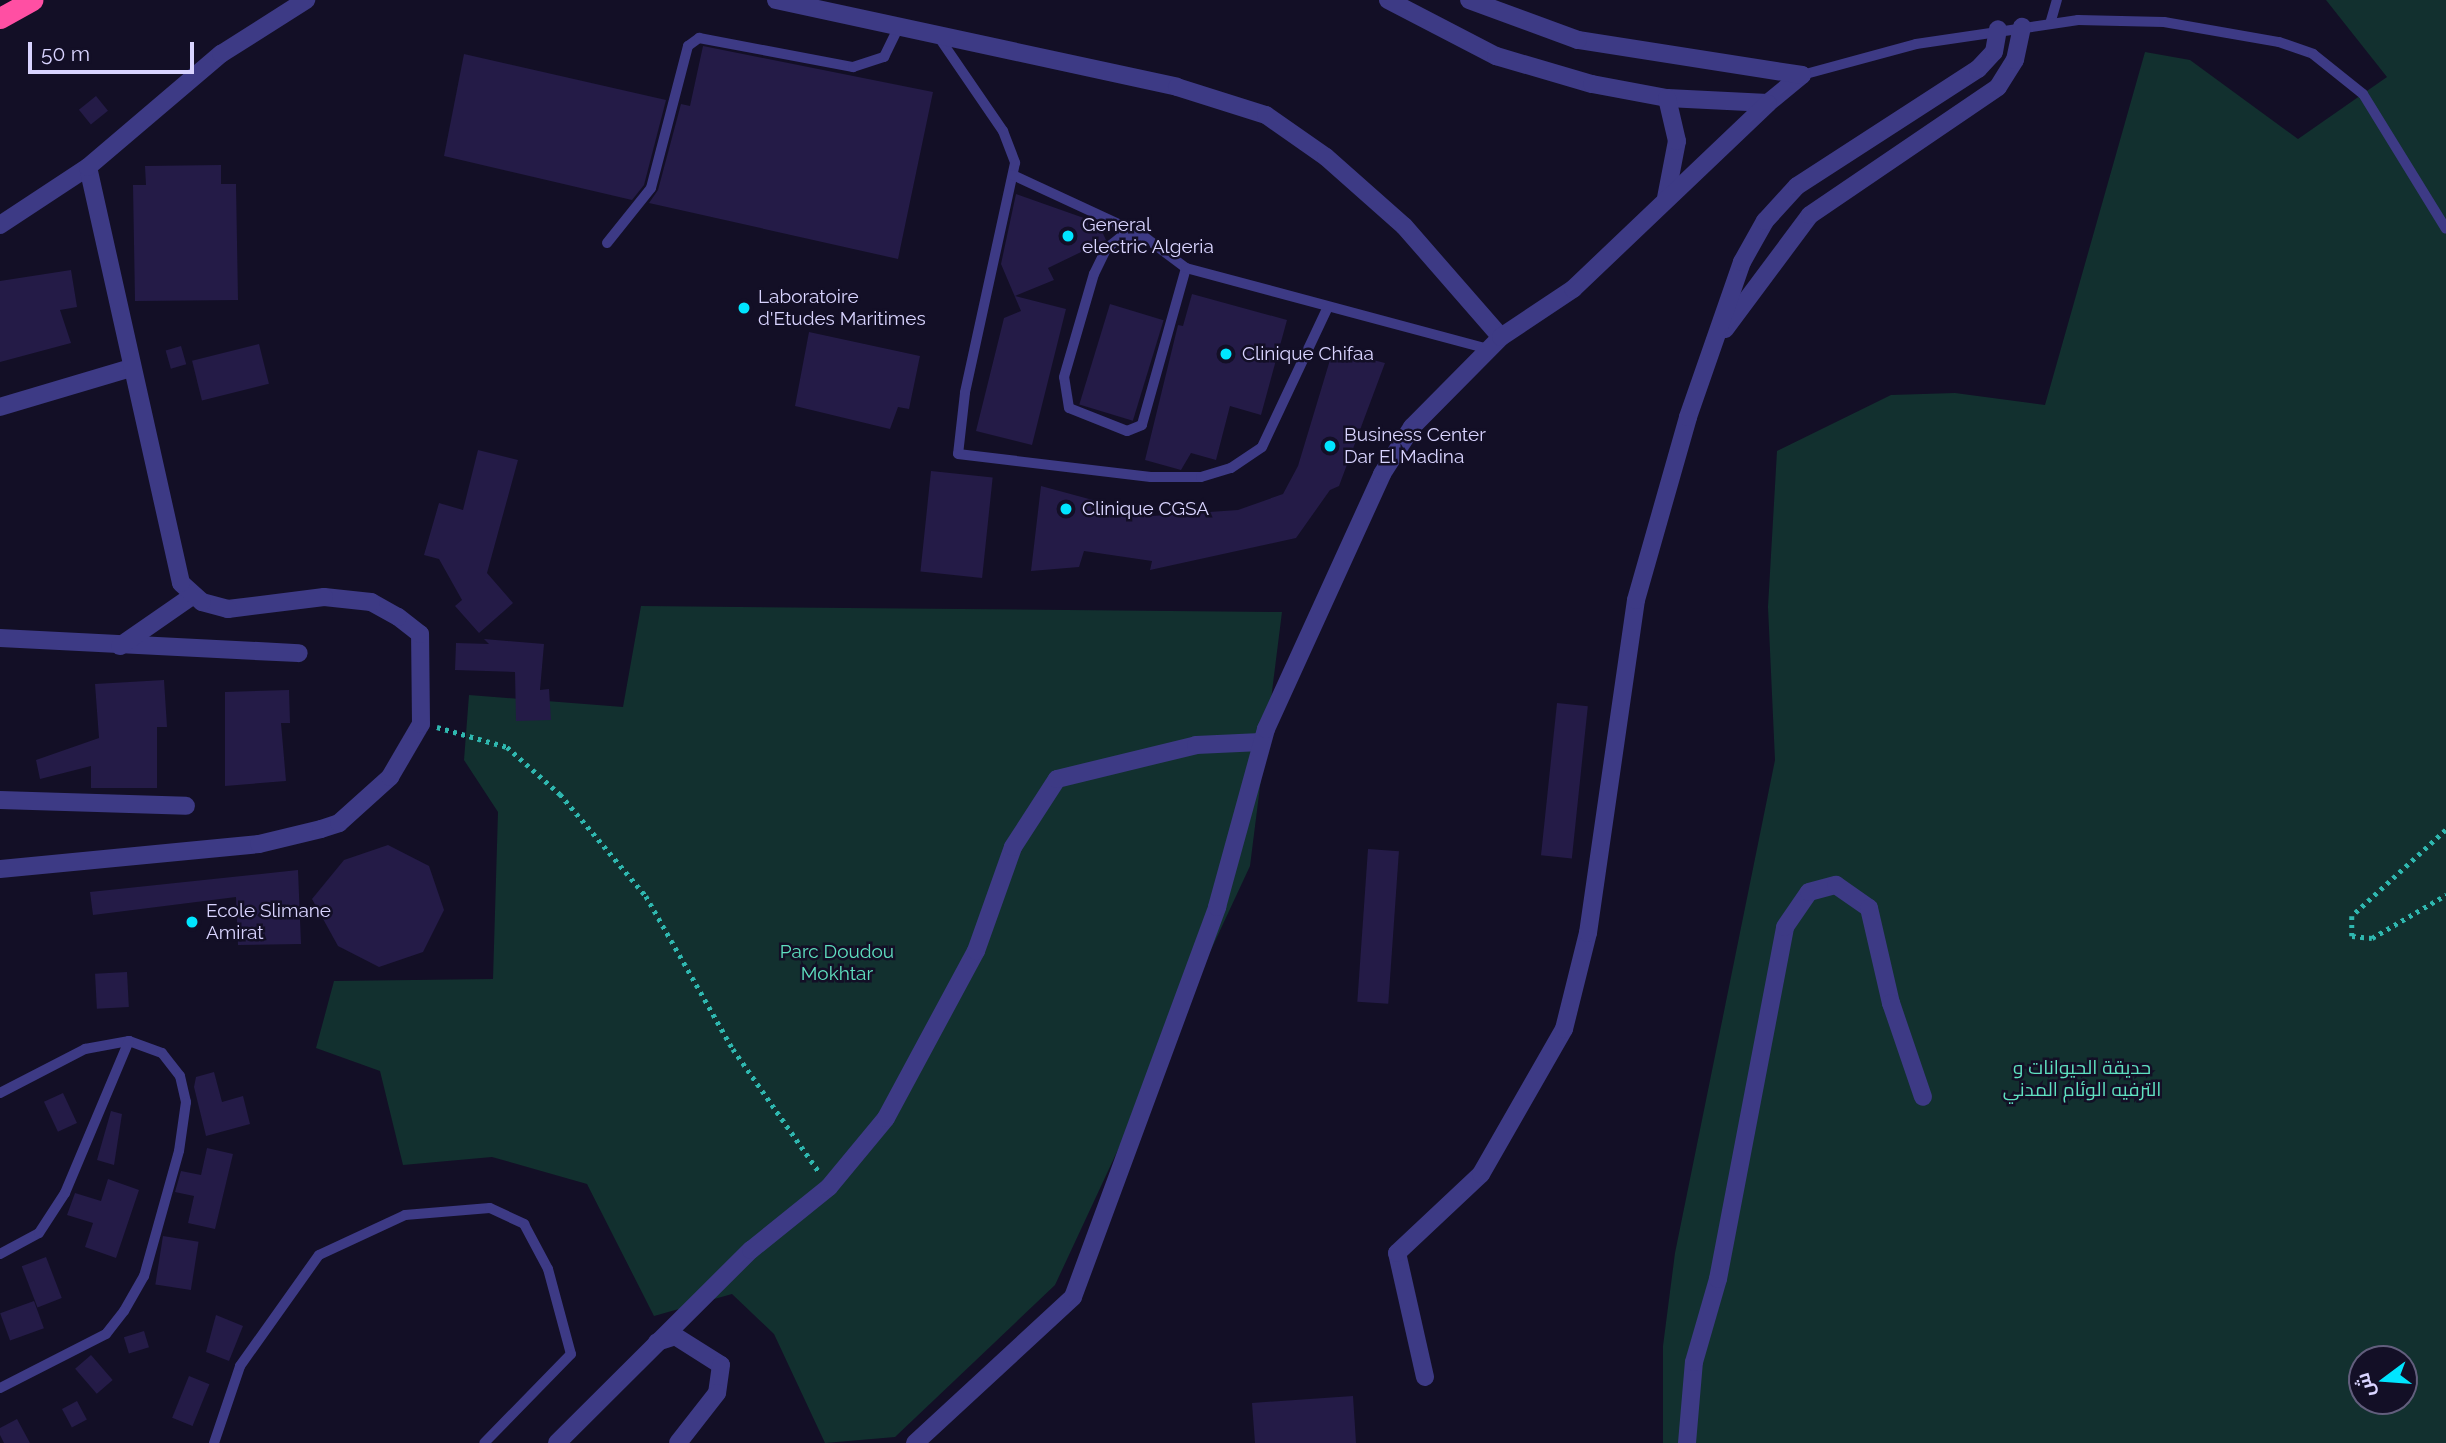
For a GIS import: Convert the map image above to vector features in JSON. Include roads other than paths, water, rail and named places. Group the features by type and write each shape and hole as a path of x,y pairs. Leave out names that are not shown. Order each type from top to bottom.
{"highway":[{"path":"0,18 32,0"}],"street":[{"path":"0,225 88,167 221,54 306,0"},
{"path":"776,0 897,30 1177,87 1266,116 1326,157 1404,226 1495,343"},
{"path":"1388,0 1496,56 1592,84 1667,98 1768,103"},
{"path":"1469,0 1578,40 1802,75"},
{"path":"1717,340 1811,215 1962,117 2005,80 2022,27"},
{"path":"1425,1377 1397,1253 1481,1174 1564,1029 1588,933 1636,600 1688,417 1742,262 1782,200 1820,167 1978,69 1994,52 1998,29"},
{"path":"915,1443 1073,1297 1217,907 1261,742 1382,474 1412,427 1495,343 1573,289 1666,198 1802,75"},
{"path":"1666,198 1677,141 1667,98"},
{"path":"0,869 259,844 321,830 339,823 390,777 421,724 420,634 398,617 371,602 324,597 228,609 192,596 176,568 88,167"},
{"path":"0,407 131,368"},
{"path":"120,646 192,596"},
{"path":"0,638 299,653"},
{"path":"557,1443 653,1343 830,1188 886,1118 976,951 1013,847 1057,779 1196,745 1261,742"},
{"path":"0,800 186,806"},
{"path":"1687,1443 1694,1362 1718,1279 1777,960 1788,918 1809,892 1836,885 1868,908 1891,1003 1923,1097"},
{"path":"653,1343 675,1336 721,1365 718,1393 678,1443"}],"lane":[{"path":"2050,23 2057,0"},
{"path":"1802,75 1998,29 2050,23 2164,22 2313,54 2363,94 2446,229"},
{"path":"607,243 651,188 688,46 699,38 853,66 884,57 897,30"},
{"path":"940,39 1003,131 1013,153 1013,175 965,393 958,454 1152,477 1200,477 1231,468 1262,447 1328,307"},
{"path":"1013,175 1142,235 1186,268 1328,307 1495,343"},
{"path":"1142,235 1113,241 1094,274 1064,377 1069,408 1127,431 1142,425 1186,268"},
{"path":"0,1254 39,1233 65,1193 129,1041"},
{"path":"0,1093 85,1049 129,1041 162,1053 180,1076 186,1102 179,1151 144,1276 106,1334 0,1388"},
{"path":"214,1443 240,1366 319,1255 405,1215 491,1208 524,1224 548,1269 572,1354 484,1443"}],"place":[{"name":"General electric Algeria","path":"1068,236"},
{"name":"Laboratoire d'Etudes Maritimes","path":"744,308"},
{"name":"Clinique Chifaa","path":"1226,354"},
{"name":"Business Center Dar El Madina","path":"1330,446"},
{"name":"Clinique CGSA","path":"1066,509"},
{"name":"Ecole Slimane Amirat","path":"192,922"}],"park label":[{"name":"Parc Doudou Mokhtar","path":"837,963"},
{"name":"حديقة الحيوانات و الترفيه الوئام المدني","path":"2082,1079"}]}
